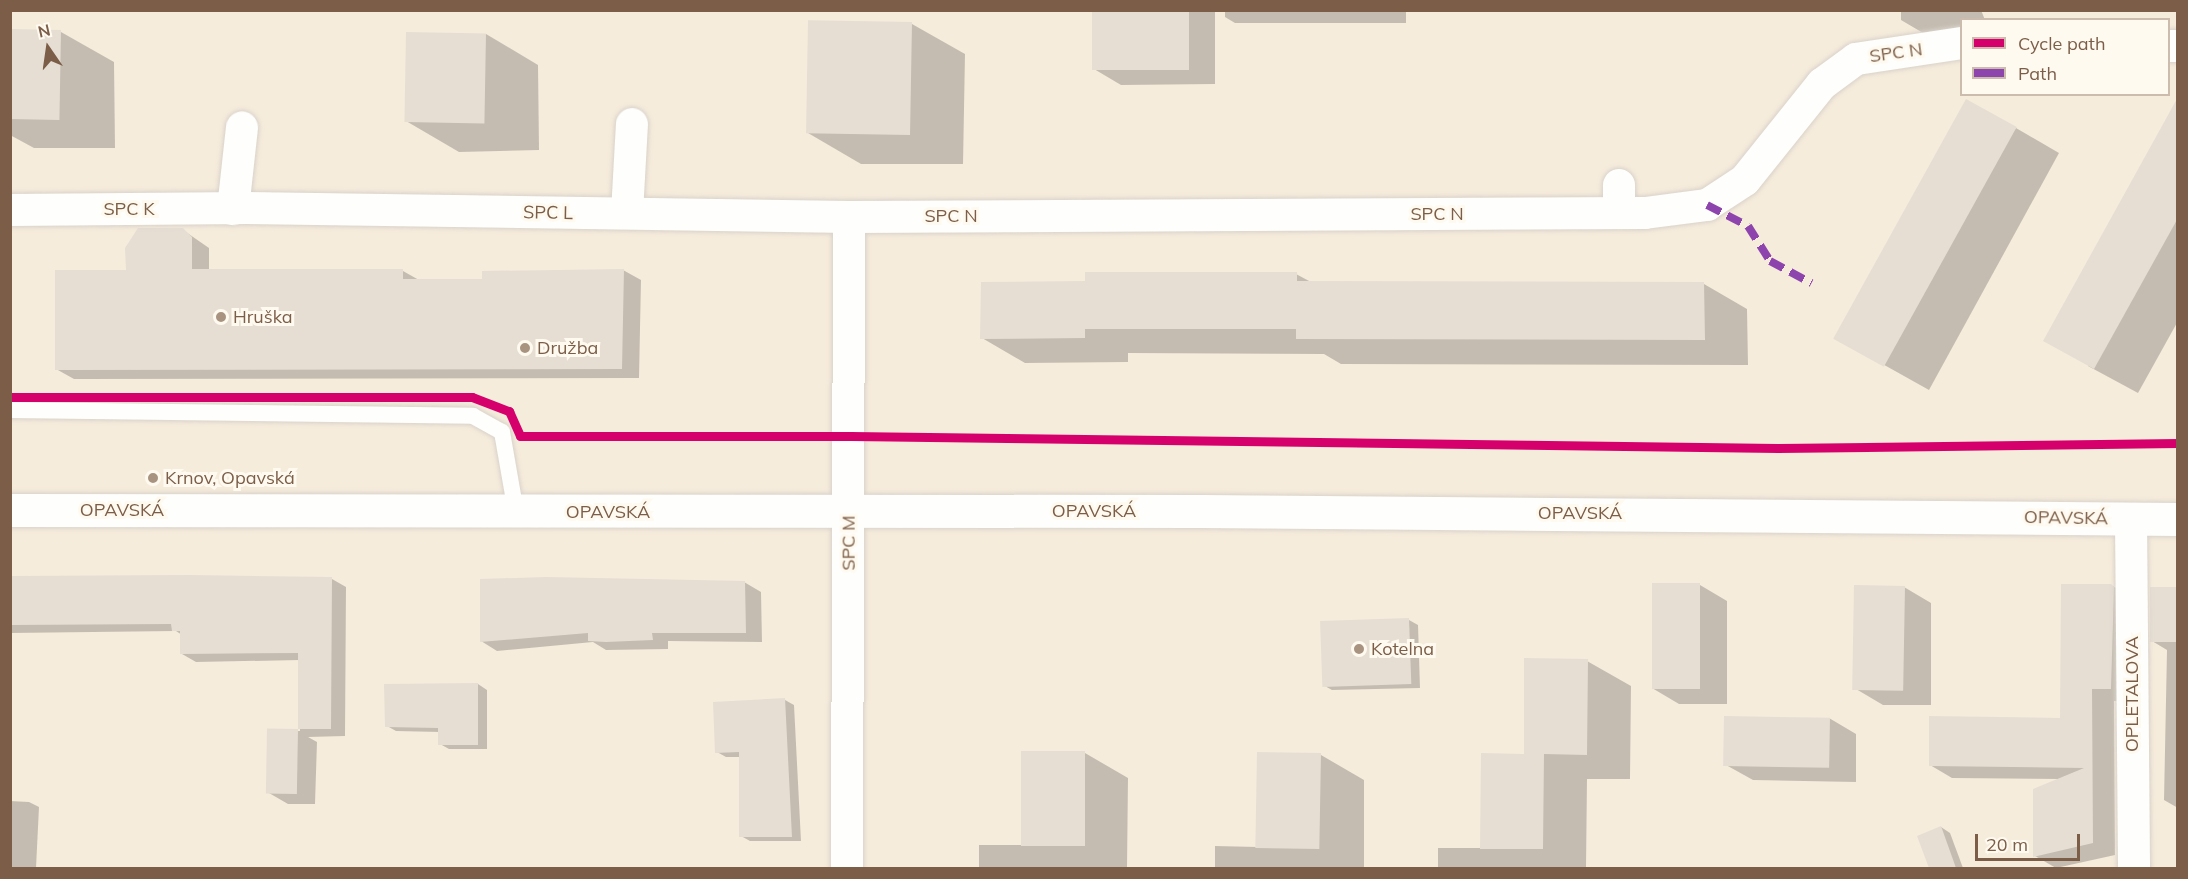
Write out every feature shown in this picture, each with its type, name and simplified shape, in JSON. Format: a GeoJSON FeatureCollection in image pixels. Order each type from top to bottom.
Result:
{"type":"FeatureCollection","features":[{"type":"Feature","properties":{"kind":"main road","name":"OPAVSKÁ"},"geometry":{"type":"LineString","coordinates":[[10,510],[1212,511],[2178,519]]}},
{"type":"Feature","properties":{"kind":"street","name":"SPC N"},"geometry":{"type":"LineString","coordinates":[[849,217],[1619,199],[1707,205],[1745,180],[1822,84],[1856,59],[1960,44]]}},
{"type":"Feature","properties":{"kind":"street"},"geometry":{"type":"LineString","coordinates":[[627,213],[632,124]]}},
{"type":"Feature","properties":{"kind":"street"},"geometry":{"type":"LineString","coordinates":[[240,208],[242,127]]}},
{"type":"Feature","properties":{"kind":"street","name":"SPC L"},"geometry":{"type":"LineString","coordinates":[[240,208],[849,217]]}},
{"type":"Feature","properties":{"kind":"street","name":"SPC K"},"geometry":{"type":"LineString","coordinates":[[10,210],[240,208]]}},
{"type":"Feature","properties":{"kind":"street","name":"SPC M"},"geometry":{"type":"LineString","coordinates":[[847,868],[849,217]]}},
{"type":"Feature","properties":{"kind":"street","name":"OPLETALOVA"},"geometry":{"type":"LineString","coordinates":[[2130,519],[2134,868]]}},
{"type":"Feature","properties":{"kind":"lane"},"geometry":{"type":"LineString","coordinates":[[10,410],[473,416],[502,432],[516,512]]}},
{"type":"Feature","properties":{"kind":"shaded area"},"geometry":{"type":"Polygon","coordinates":[[[11,11],[2177,11],[2177,868],[11,868],[11,11]]]}},
{"type":"Feature","properties":{"kind":"building"},"geometry":{"type":"Polygon","coordinates":[[[1092,10],[1189,10],[1189,70],[1092,70],[1092,10]]]}},
{"type":"Feature","properties":{"kind":"building"},"geometry":{"type":"Polygon","coordinates":[[[808,20],[912,22],[910,135],[806,133],[808,20]]]}},
{"type":"Feature","properties":{"kind":"building"},"geometry":{"type":"Polygon","coordinates":[[[10,29],[61,30],[59,120],[10,119],[10,29]]]}},
{"type":"Feature","properties":{"kind":"building"},"geometry":{"type":"Polygon","coordinates":[[[406,32],[486,33],[484,123],[404,122],[406,32]]]}},
{"type":"Feature","properties":{"kind":"building"},"geometry":{"type":"Polygon","coordinates":[[[2178,97],[2178,218],[2094,369],[2043,341],[2178,97]]]}},
{"type":"Feature","properties":{"kind":"building"},"geometry":{"type":"Polygon","coordinates":[[[1966,99],[2017,127],[1884,367],[1833,339],[1966,99]]]}},
{"type":"Feature","properties":{"kind":"building"},"geometry":{"type":"Polygon","coordinates":[[[138,228],[183,228],[192,237],[192,269],[403,269],[403,279],[482,279],[482,271],[624,269],[622,369],[55,370],[55,270],[126,270],[125,248],[138,228]]]}},
{"type":"Feature","properties":{"kind":"building"},"geometry":{"type":"Polygon","coordinates":[[[1085,272],[1297,272],[1297,281],[1704,282],[1705,340],[1296,339],[1296,329],[1085,329],[1085,338],[980,339],[981,282],[1085,281],[1085,272]]]}},
{"type":"Feature","properties":{"kind":"building"},"geometry":{"type":"Polygon","coordinates":[[[10,576],[332,577],[331,729],[298,729],[298,653],[180,654],[180,631],[172,631],[171,624],[10,625],[10,576]]]}},
{"type":"Feature","properties":{"kind":"building"},"geometry":{"type":"Polygon","coordinates":[[[546,577],[745,581],[746,633],[652,633],[653,640],[606,642],[588,641],[588,633],[480,642],[480,579],[546,577]]]}},
{"type":"Feature","properties":{"kind":"building"},"geometry":{"type":"Polygon","coordinates":[[[1652,583],[1700,583],[1700,689],[1652,689],[1652,583]]]}},
{"type":"Feature","properties":{"kind":"building"},"geometry":{"type":"Polygon","coordinates":[[[2061,584],[2111,584],[2114,587],[2111,689],[2092,689],[2093,843],[2033,857],[2033,789],[2084,768],[1929,766],[1929,716],[2060,718],[2061,584]]]}},
{"type":"Feature","properties":{"kind":"building"},"geometry":{"type":"Polygon","coordinates":[[[1854,585],[1905,586],[1903,691],[1852,690],[1854,585]]]}},
{"type":"Feature","properties":{"kind":"building"},"geometry":{"type":"Polygon","coordinates":[[[2150,587],[2178,587],[2178,642],[2150,642],[2150,587]]]}},
{"type":"Feature","properties":{"kind":"building"},"geometry":{"type":"Polygon","coordinates":[[[1409,618],[1411,684],[1322,687],[1320,621],[1409,618]]]}},
{"type":"Feature","properties":{"kind":"building"},"geometry":{"type":"Polygon","coordinates":[[[1524,658],[1588,659],[1587,755],[1544,754],[1543,849],[1480,849],[1481,753],[1524,754],[1524,658]]]}},
{"type":"Feature","properties":{"kind":"building"},"geometry":{"type":"Polygon","coordinates":[[[478,683],[478,745],[438,745],[438,728],[385,727],[384,684],[478,683]]]}},
{"type":"Feature","properties":{"kind":"building"},"geometry":{"type":"Polygon","coordinates":[[[785,698],[792,837],[739,837],[739,752],[715,753],[713,702],[785,698]]]}},
{"type":"Feature","properties":{"kind":"building"},"geometry":{"type":"Polygon","coordinates":[[[1724,716],[1830,718],[1829,768],[1723,766],[1724,716]]]}},
{"type":"Feature","properties":{"kind":"building"},"geometry":{"type":"Polygon","coordinates":[[[267,728],[298,729],[297,794],[266,793],[267,728]]]}},
{"type":"Feature","properties":{"kind":"building"},"geometry":{"type":"Polygon","coordinates":[[[1021,751],[1085,751],[1085,846],[1021,846],[1021,751]]]}},
{"type":"Feature","properties":{"kind":"building"},"geometry":{"type":"Polygon","coordinates":[[[1257,752],[1321,753],[1319,849],[1255,848],[1257,752]]]}},
{"type":"Feature","properties":{"kind":"building"},"geometry":{"type":"Polygon","coordinates":[[[1941,826],[1956,868],[1929,868],[1917,836],[1941,826]]]}},
{"type":"Feature","properties":{"kind":"marked path"},"geometry":{"type":"LineString","coordinates":[[1707,205],[1748,226],[1770,261],[1811,283]]}},
{"type":"Feature","properties":{"kind":"cycle path"},"geometry":{"type":"LineString","coordinates":[[10,397],[472,397],[509,411],[520,436],[851,436],[1778,448],[2178,443]]}},
{"type":"Feature","properties":{"kind":"place","name":"Hruška"},"geometry":{"type":"Point","coordinates":[221,317]}},
{"type":"Feature","properties":{"kind":"place","name":"Družba"},"geometry":{"type":"Point","coordinates":[525,348]}},
{"type":"Feature","properties":{"kind":"place","name":"Krnov, Opavská"},"geometry":{"type":"Point","coordinates":[153,478]}},
{"type":"Feature","properties":{"kind":"place","name":"Kotelna"},"geometry":{"type":"Point","coordinates":[1359,649]}}]}
